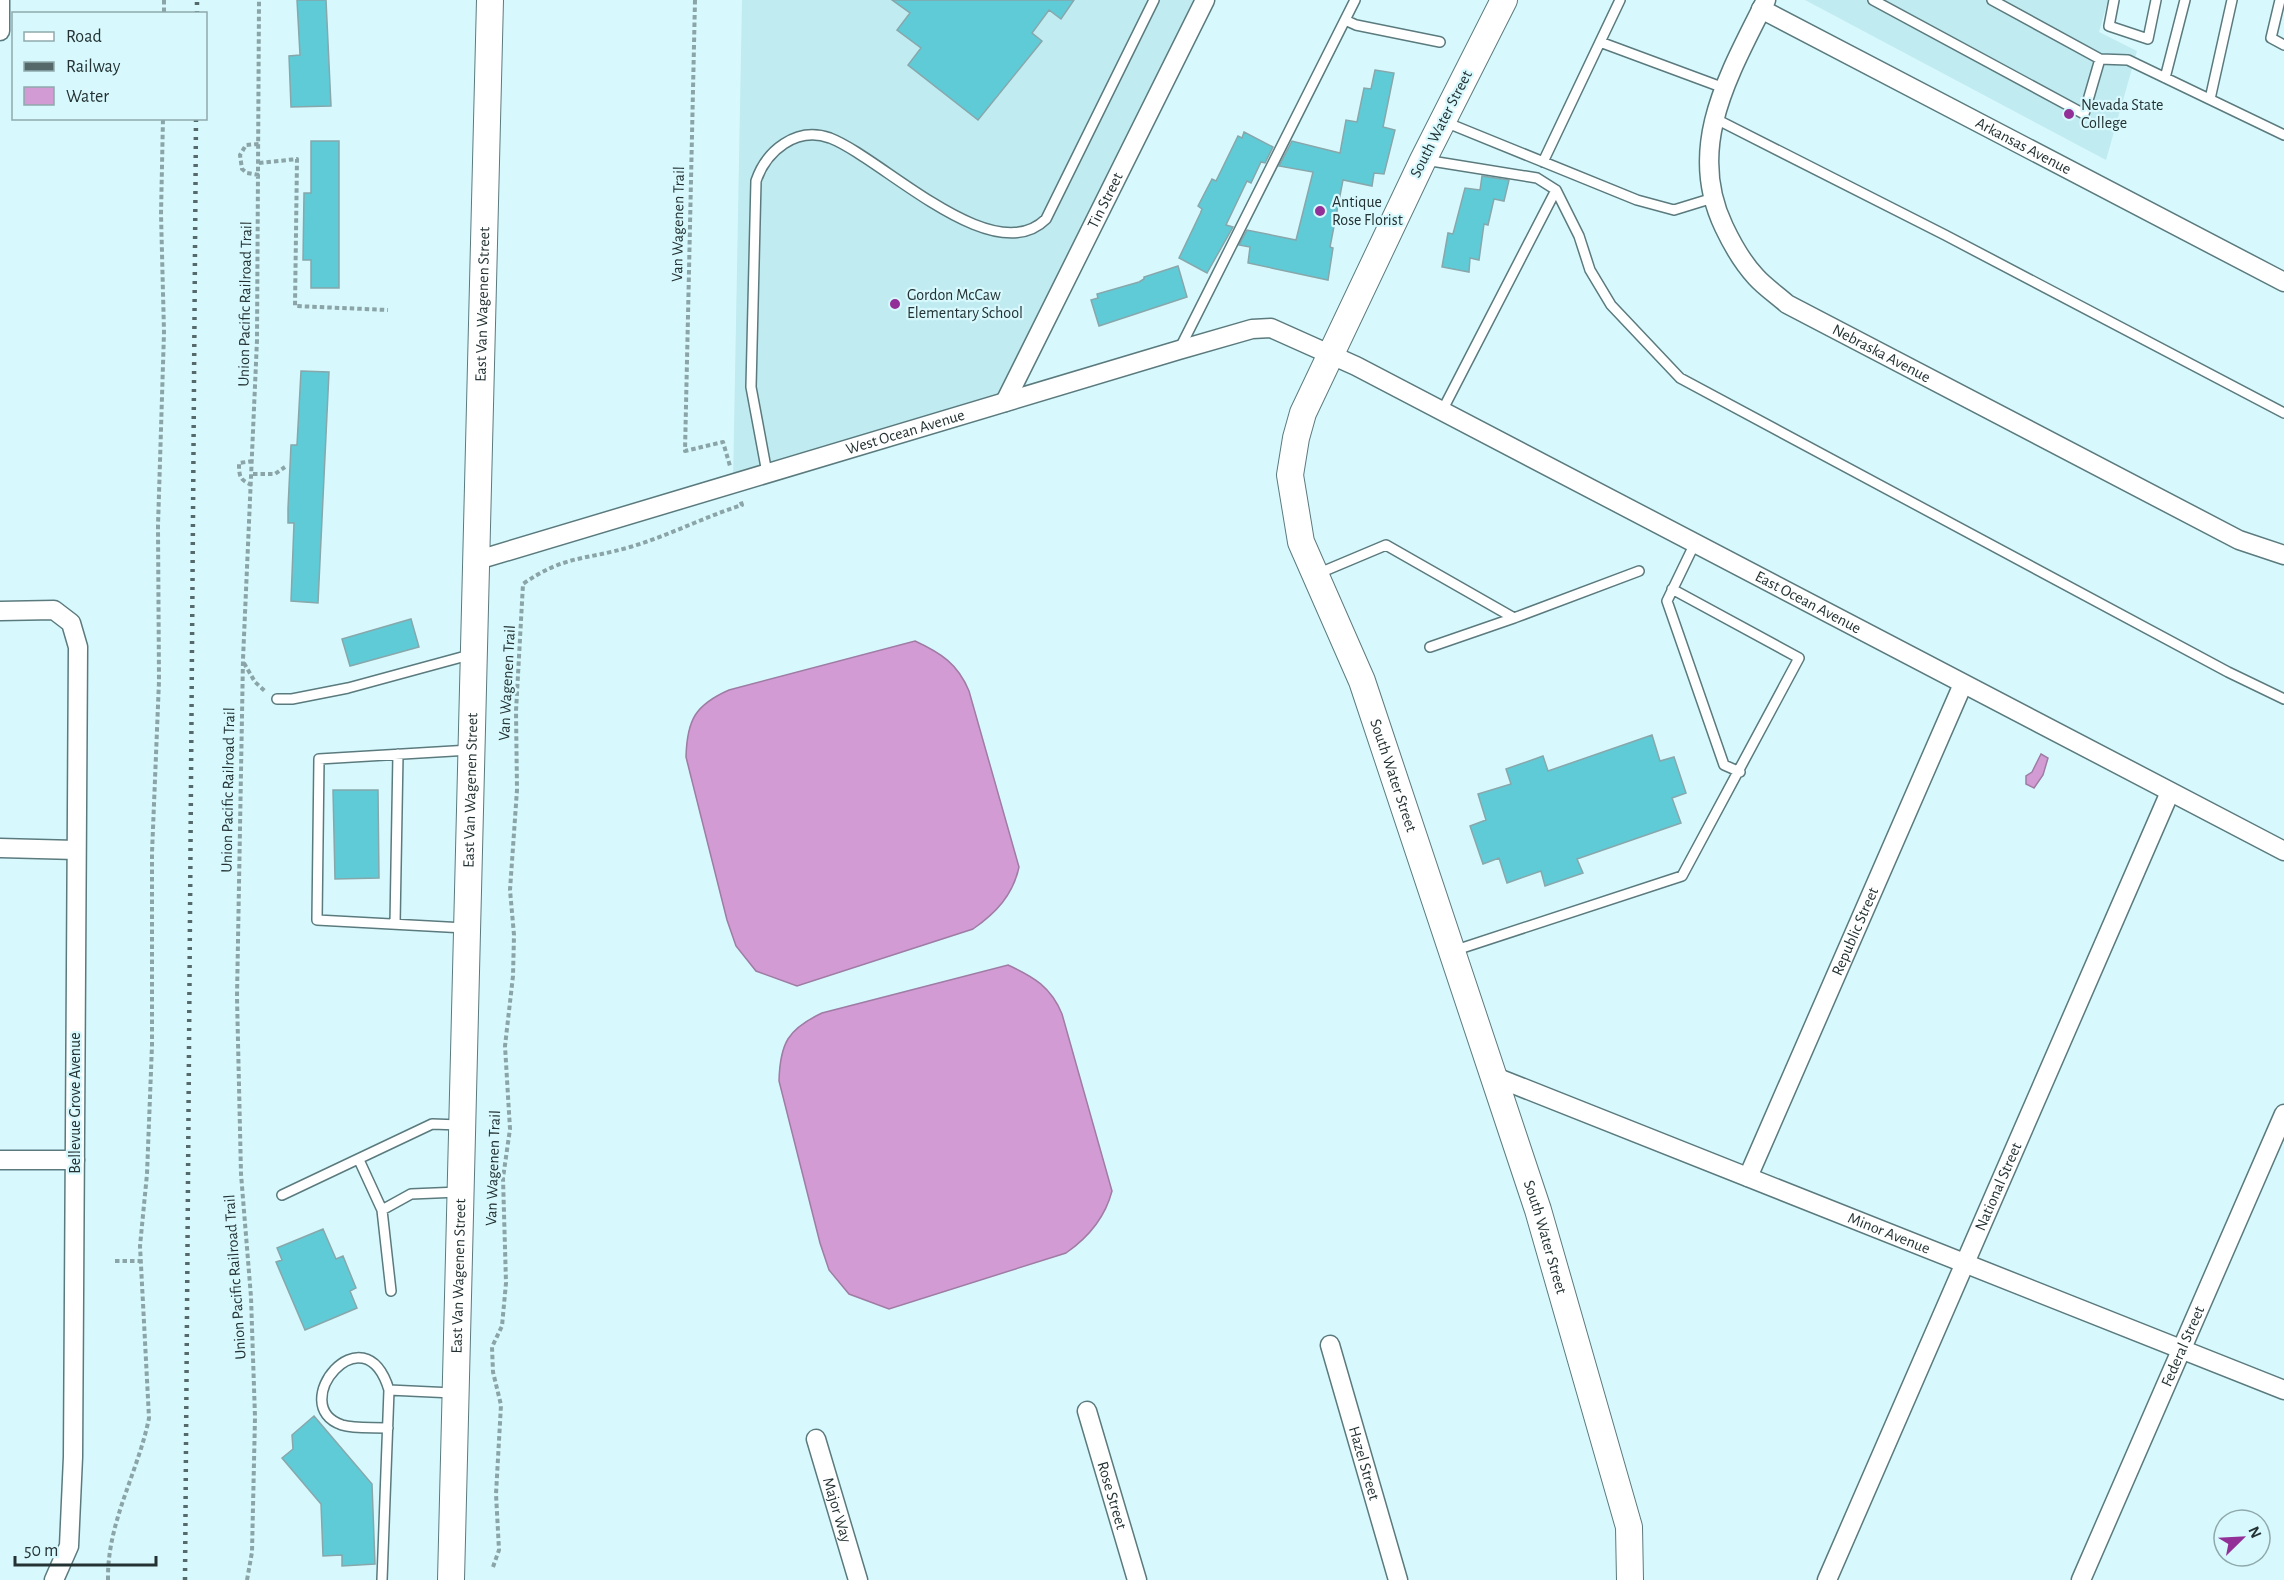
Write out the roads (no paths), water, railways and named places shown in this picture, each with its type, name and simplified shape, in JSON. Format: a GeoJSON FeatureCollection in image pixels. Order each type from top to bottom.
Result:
{"type":"FeatureCollection","features":[{"type":"Feature","properties":{"kind":"main road","name":"East Van Wagenen Street"},"geometry":{"type":"LineString","coordinates":[[451,1580],[478,560],[490,0]]}},
{"type":"Feature","properties":{"kind":"main road","name":"South Water Street"},"geometry":{"type":"LineString","coordinates":[[1504,0],[1423,160],[1303,413],[1290,475],[1301,542],[1362,681],[1538,1210],[1629,1527],[1630,1580]]}},
{"type":"Feature","properties":{"kind":"street"},"geometry":{"type":"LineString","coordinates":[[0,0],[0,31]]}},
{"type":"Feature","properties":{"kind":"street","name":"Tin Street"},"geometry":{"type":"LineString","coordinates":[[1005,402],[1205,0]]}},
{"type":"Feature","properties":{"kind":"street","name":"Nebraska Avenue"},"geometry":{"type":"LineString","coordinates":[[1763,5],[1724,88],[1714,118],[1708,171],[1714,207],[1736,252],[1756,277],[1787,304],[2239,540],[2284,555]]}},
{"type":"Feature","properties":{"kind":"street","name":"Arkansas Avenue"},"geometry":{"type":"LineString","coordinates":[[1763,5],[2284,282]]}},
{"type":"Feature","properties":{"kind":"street","name":"West Ocean Avenue"},"geometry":{"type":"LineString","coordinates":[[478,560],[1252,329],[1271,328],[1331,355]]}},
{"type":"Feature","properties":{"kind":"street","name":"East Ocean Avenue"},"geometry":{"type":"LineString","coordinates":[[1331,355],[2284,851]]}},
{"type":"Feature","properties":{"kind":"street","name":"Bellevue Grove Avenue"},"geometry":{"type":"LineString","coordinates":[[0,611],[54,610],[71,623],[78,647],[73,1456],[69,1546],[54,1580]]}},
{"type":"Feature","properties":{"kind":"street","name":"Republic Street"},"geometry":{"type":"LineString","coordinates":[[1748,1178],[1963,684]]}},
{"type":"Feature","properties":{"kind":"street","name":"National Street"},"geometry":{"type":"LineString","coordinates":[[1827,1580],[2170,792]]}},
{"type":"Feature","properties":{"kind":"street"},"geometry":{"type":"LineString","coordinates":[[0,848],[76,850]]}},
{"type":"Feature","properties":{"kind":"street","name":"Minor Avenue"},"geometry":{"type":"LineString","coordinates":[[1493,1076],[2284,1390]]}},
{"type":"Feature","properties":{"kind":"street","name":"Federal Street"},"geometry":{"type":"LineString","coordinates":[[2081,1580],[2284,1113]]}},
{"type":"Feature","properties":{"kind":"street"},"geometry":{"type":"LineString","coordinates":[[0,1160],[75,1160]]}},
{"type":"Feature","properties":{"kind":"street","name":"Hazel Street"},"geometry":{"type":"LineString","coordinates":[[1330,1345],[1398,1580]]}},
{"type":"Feature","properties":{"kind":"street","name":"Rose Street"},"geometry":{"type":"LineString","coordinates":[[1087,1411],[1137,1580]]}},
{"type":"Feature","properties":{"kind":"street","name":"Major Way"},"geometry":{"type":"LineString","coordinates":[[816,1438],[858,1580]]}},
{"type":"Feature","properties":{"kind":"lane"},"geometry":{"type":"LineString","coordinates":[[767,473],[751,387],[756,181],[761,165],[781,145],[803,136],[828,138],[855,152],[926,200],[1003,234],[1029,232],[1046,219],[1154,0]]}},
{"type":"Feature","properties":{"kind":"lane"},"geometry":{"type":"LineString","coordinates":[[1179,350],[1355,0]]}},
{"type":"Feature","properties":{"kind":"lane"},"geometry":{"type":"LineString","coordinates":[[1542,162],[1620,0]]}},
{"type":"Feature","properties":{"kind":"lane"},"geometry":{"type":"LineString","coordinates":[[1873,0],[2084,114],[2100,59]]}},
{"type":"Feature","properties":{"kind":"lane"},"geometry":{"type":"LineString","coordinates":[[1992,0],[2100,59],[2128,60],[2284,135]]}},
{"type":"Feature","properties":{"kind":"lane"},"geometry":{"type":"LineString","coordinates":[[2114,0],[2109,26],[2148,39],[2156,0]]}},
{"type":"Feature","properties":{"kind":"lane"},"geometry":{"type":"LineString","coordinates":[[2165,78],[2185,0]]}},
{"type":"Feature","properties":{"kind":"lane"},"geometry":{"type":"LineString","coordinates":[[2211,99],[2232,0]]}},
{"type":"Feature","properties":{"kind":"lane"},"geometry":{"type":"LineString","coordinates":[[2280,0],[2271,38],[2284,45]]}},
{"type":"Feature","properties":{"kind":"lane"},"geometry":{"type":"LineString","coordinates":[[1346,20],[1356,26],[1440,42]]}},
{"type":"Feature","properties":{"kind":"lane"},"geometry":{"type":"LineString","coordinates":[[1600,42],[1724,88]]}},
{"type":"Feature","properties":{"kind":"lane"},"geometry":{"type":"LineString","coordinates":[[1714,118],[1946,235],[2284,413]]}},
{"type":"Feature","properties":{"kind":"lane"},"geometry":{"type":"LineString","coordinates":[[1442,121],[1636,201],[1674,210],[1713,198]]}},
{"type":"Feature","properties":{"kind":"lane"},"geometry":{"type":"LineString","coordinates":[[1423,160],[1537,178],[1556,190],[1579,236],[1590,270],[1611,305],[1680,378],[2228,672],[2284,699]]}},
{"type":"Feature","properties":{"kind":"lane"},"geometry":{"type":"LineString","coordinates":[[1442,411],[1556,190]]}},
{"type":"Feature","properties":{"kind":"lane"},"geometry":{"type":"LineString","coordinates":[[1695,543],[1667,602],[1724,765],[1740,772]]}},
{"type":"Feature","properties":{"kind":"lane"},"geometry":{"type":"LineString","coordinates":[[1315,575],[1386,545],[1514,618]]}},
{"type":"Feature","properties":{"kind":"lane"},"geometry":{"type":"LineString","coordinates":[[1430,647],[1640,571]]}},
{"type":"Feature","properties":{"kind":"lane"},"geometry":{"type":"LineString","coordinates":[[1452,952],[1682,876],[1740,772],[1799,658],[1672,589]]}},
{"type":"Feature","properties":{"kind":"lane"},"geometry":{"type":"LineString","coordinates":[[277,699],[292,699],[348,688],[475,653]]}},
{"type":"Feature","properties":{"kind":"lane"},"geometry":{"type":"LineString","coordinates":[[467,928],[317,920],[319,759],[472,750]]}},
{"type":"Feature","properties":{"kind":"lane"},"geometry":{"type":"LineString","coordinates":[[395,924],[398,754]]}},
{"type":"Feature","properties":{"kind":"lane"},"geometry":{"type":"LineString","coordinates":[[282,1195],[432,1124],[462,1125]]}},
{"type":"Feature","properties":{"kind":"lane"},"geometry":{"type":"LineString","coordinates":[[359,1160],[382,1210],[391,1291]]}},
{"type":"Feature","properties":{"kind":"lane"},"geometry":{"type":"LineString","coordinates":[[382,1210],[411,1194],[461,1192]]}},
{"type":"Feature","properties":{"kind":"lane"},"geometry":{"type":"LineString","coordinates":[[382,1580],[388,1428],[389,1390],[379,1367],[357,1358],[336,1365],[324,1382],[322,1393],[323,1403],[333,1420],[342,1425],[388,1428]]}},
{"type":"Feature","properties":{"kind":"lane"},"geometry":{"type":"LineString","coordinates":[[389,1390],[455,1393]]}},
{"type":"Feature","properties":{"kind":"water"},"geometry":{"type":"Polygon","coordinates":[[[915,641],[948,660],[960,673],[969,691],[1019,867],[1013,886],[996,910],[973,929],[797,986],[756,971],[736,946],[727,920],[686,757],[691,723],[701,708],[729,690],[915,641]]]}},
{"type":"Feature","properties":{"kind":"water"},"geometry":{"type":"Polygon","coordinates":[[[2041,754],[2048,758],[2043,775],[2034,788],[2026,784],[2026,776],[2032,772],[2041,754]]]}},
{"type":"Feature","properties":{"kind":"water"},"geometry":{"type":"Polygon","coordinates":[[[1008,965],[1041,984],[1053,997],[1062,1014],[1112,1191],[1105,1210],[1089,1233],[1066,1253],[889,1309],[849,1294],[829,1270],[820,1243],[779,1081],[784,1047],[801,1025],[822,1013],[1008,965]]]}},
{"type":"Feature","properties":{"kind":"railway"},"geometry":{"type":"LineString","coordinates":[[197,0],[197,12]]}},
{"type":"Feature","properties":{"kind":"railway"},"geometry":{"type":"LineString","coordinates":[[185,1580],[196,120]]}},
{"type":"Feature","properties":{"kind":"place","name":"Nevada State College"},"geometry":{"type":"Point","coordinates":[2069,114]}},
{"type":"Feature","properties":{"kind":"place","name":"Antique Rose Florist"},"geometry":{"type":"Point","coordinates":[1320,211]}},
{"type":"Feature","properties":{"kind":"place","name":"Gordon McCaw Elementary School"},"geometry":{"type":"Point","coordinates":[895,304]}}]}
